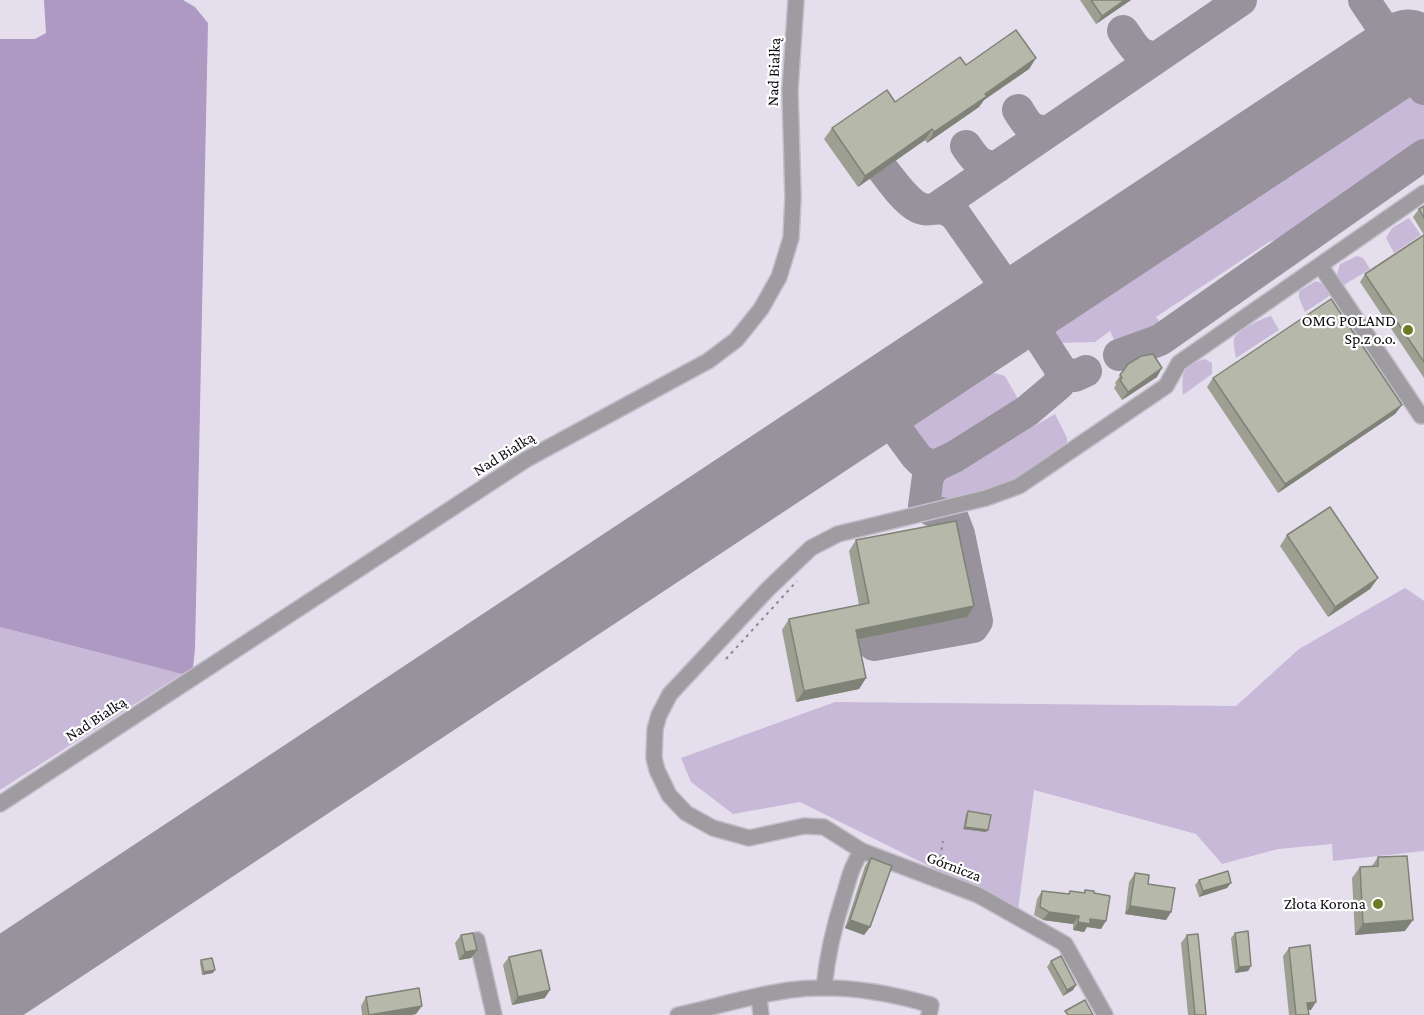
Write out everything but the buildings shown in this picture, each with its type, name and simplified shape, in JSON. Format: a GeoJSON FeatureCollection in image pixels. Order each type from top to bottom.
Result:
{"type":"FeatureCollection","features":[{"type":"Feature","properties":{"kind":"street","name":"Nad Białką"},"geometry":{"type":"LineString","coordinates":[[0,804],[526,459],[708,361],[736,340],[761,309],[779,277],[791,238],[793,198],[790,90],[796,0]]}},
{"type":"Feature","properties":{"kind":"street"},"geometry":{"type":"LineString","coordinates":[[1421,416],[1320,265],[1424,193]]}},
{"type":"Feature","properties":{"kind":"street","name":"Górnicza"},"geometry":{"type":"LineString","coordinates":[[1105,1015],[1065,944],[978,895],[862,851],[830,829],[804,826],[749,838],[713,828],[686,813],[669,795],[654,758],[659,715],[670,694],[768,589],[811,548],[838,534],[986,498],[1019,486],[1166,386],[1179,363],[1320,265]]}},
{"type":"Feature","properties":{"kind":"street"},"geometry":{"type":"LineString","coordinates":[[824,988],[829,949],[838,914],[854,861],[862,851]]}},
{"type":"Feature","properties":{"kind":"street"},"geometry":{"type":"LineString","coordinates":[[477,940],[494,1015]]}},
{"type":"Feature","properties":{"kind":"street"},"geometry":{"type":"LineString","coordinates":[[678,1015],[789,990],[824,988],[872,993],[919,1002],[930,1005],[929,1015]]}},
{"type":"Feature","properties":{"kind":"street"},"geometry":{"type":"LineString","coordinates":[[759,997],[761,1015]]}},
{"type":"Feature","properties":{"kind":"path"},"geometry":{"type":"LineString","coordinates":[[726,659],[803,576]]}},
{"type":"Feature","properties":{"kind":"path"},"geometry":{"type":"LineString","coordinates":[[935,879],[943,841]]}},
{"type":"Feature","properties":{"kind":"shaded area"},"geometry":{"type":"Polygon","coordinates":[[[44,0],[183,0],[195,7],[208,23],[195,649],[193,668],[182,674],[0,627],[0,39],[35,39],[46,33],[44,0]]]}},
{"type":"Feature","properties":{"kind":"shaded area"},"geometry":{"type":"Polygon","coordinates":[[[1413,96],[1424,102],[1424,145],[1309,223],[1284,243],[1275,240],[1269,242],[1156,317],[1161,324],[1143,335],[1114,340],[1110,331],[1095,342],[1056,343],[1050,338],[1050,332],[1054,327],[1395,97],[1413,96]]]}},
{"type":"Feature","properties":{"kind":"shaded area"},"geometry":{"type":"Polygon","coordinates":[[[1409,218],[1421,235],[1394,253],[1386,238],[1392,228],[1409,218]]]}},
{"type":"Feature","properties":{"kind":"shaded area"},"geometry":{"type":"Polygon","coordinates":[[[1357,256],[1363,258],[1370,269],[1344,285],[1336,277],[1340,264],[1357,256]]]}},
{"type":"Feature","properties":{"kind":"shaded area"},"geometry":{"type":"Polygon","coordinates":[[[1316,281],[1321,283],[1331,295],[1305,312],[1299,298],[1299,291],[1316,281]]]}},
{"type":"Feature","properties":{"kind":"shaded area"},"geometry":{"type":"Polygon","coordinates":[[[1271,316],[1279,330],[1236,358],[1234,339],[1236,336],[1251,325],[1271,316]]]}},
{"type":"Feature","properties":{"kind":"shaded area"},"geometry":{"type":"Polygon","coordinates":[[[1205,359],[1212,363],[1212,374],[1183,395],[1182,381],[1185,371],[1192,364],[1205,359]]]}},
{"type":"Feature","properties":{"kind":"shaded area"},"geometry":{"type":"Polygon","coordinates":[[[988,371],[1005,376],[1022,406],[950,453],[940,458],[932,458],[907,426],[988,371]]]}},
{"type":"Feature","properties":{"kind":"shaded area"},"geometry":{"type":"Polygon","coordinates":[[[1055,414],[1067,438],[1064,448],[1017,480],[995,489],[935,506],[931,490],[936,478],[954,464],[1030,415],[1034,426],[1055,414]]]}},
{"type":"Feature","properties":{"kind":"shaded area"},"geometry":{"type":"Polygon","coordinates":[[[1405,588],[1424,601],[1424,851],[1333,861],[1332,844],[1278,849],[1222,864],[1196,834],[1034,790],[1018,910],[982,889],[943,873],[800,802],[733,814],[691,782],[681,758],[835,702],[1236,706],[1299,649],[1405,588]]]}},
{"type":"Feature","properties":{"kind":"shaded area"},"geometry":{"type":"Polygon","coordinates":[[[0,627],[182,674],[0,790],[0,627]]]}},
{"type":"Feature","properties":{"kind":"taxiway"},"geometry":{"type":"LineString","coordinates":[[938,207],[1241,0]]}},
{"type":"Feature","properties":{"kind":"taxiway"},"geometry":{"type":"LineString","coordinates":[[1364,0],[1424,89]]}},
{"type":"Feature","properties":{"kind":"taxiway"},"geometry":{"type":"LineString","coordinates":[[1123,31],[1140,53],[1157,57]]}},
{"type":"Feature","properties":{"kind":"taxiway"},"geometry":{"type":"LineString","coordinates":[[1018,110],[1033,128],[1048,131]]}},
{"type":"Feature","properties":{"kind":"taxiway"},"geometry":{"type":"LineString","coordinates":[[966,146],[978,161],[997,167]]}},
{"type":"Feature","properties":{"kind":"taxiway"},"geometry":{"type":"LineString","coordinates":[[1119,355],[1160,340],[1424,155]]}},
{"type":"Feature","properties":{"kind":"taxiway"},"geometry":{"type":"LineString","coordinates":[[883,170],[911,203],[926,210],[944,209],[956,216],[1063,372],[1075,376],[1086,371]]}},
{"type":"Feature","properties":{"kind":"taxiway"},"geometry":{"type":"LineString","coordinates":[[877,403],[916,456],[922,462],[935,466],[954,457],[1027,411],[1059,384],[1061,375],[1059,367]]}},
{"type":"Feature","properties":{"kind":"taxiway"},"geometry":{"type":"LineString","coordinates":[[874,645],[973,627],[977,621],[959,534],[952,516],[924,506],[928,476],[935,466]]}},
{"type":"Feature","properties":{"kind":"runway"},"geometry":{"type":"LineString","coordinates":[[0,982],[1408,50]]}},
{"type":"Feature","properties":{"kind":"place","name":"OMG POLAND Sp.z o.o."},"geometry":{"type":"Point","coordinates":[1408,330]}},
{"type":"Feature","properties":{"kind":"place","name":"Złota Korona"},"geometry":{"type":"Point","coordinates":[1378,904]}}]}
